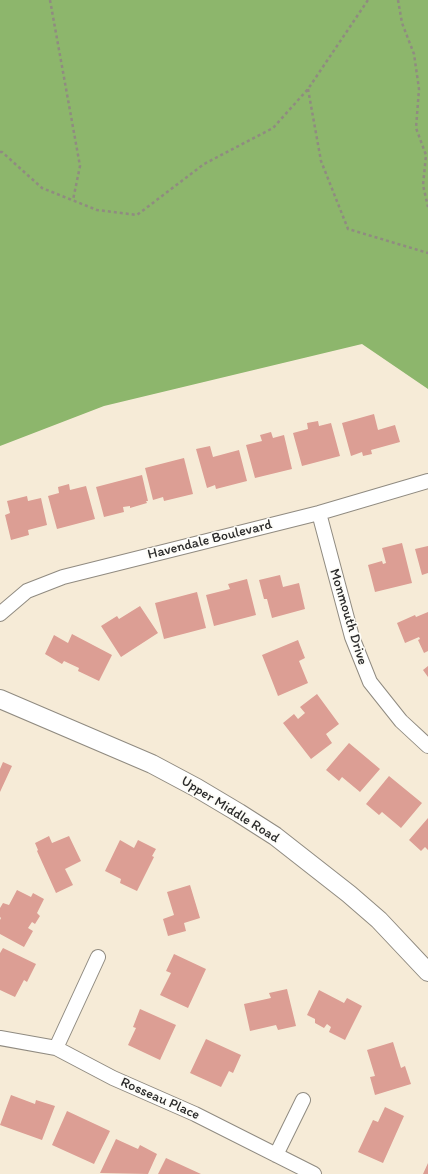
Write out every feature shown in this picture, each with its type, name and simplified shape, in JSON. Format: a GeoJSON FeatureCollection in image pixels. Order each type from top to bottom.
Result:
{"type":"FeatureCollection","features":[{"type":"Feature","properties":{"kind":"street","name":"Havendale Boulevard"},"geometry":{"type":"LineString","coordinates":[[0,614],[27,591],[63,577],[319,513],[428,482]]}},
{"type":"Feature","properties":{"kind":"street","name":"Monmouth Drive"},"geometry":{"type":"LineString","coordinates":[[319,513],[352,637],[370,682],[401,721],[428,746]]}},
{"type":"Feature","properties":{"kind":"street","name":"Upper Middle Road"},"geometry":{"type":"LineString","coordinates":[[0,699],[152,764],[239,813],[275,836],[380,920],[428,972]]}},
{"type":"Feature","properties":{"kind":"street"},"geometry":{"type":"LineString","coordinates":[[56,1048],[98,957]]}},
{"type":"Feature","properties":{"kind":"street","name":"Rosseau Place"},"geometry":{"type":"LineString","coordinates":[[0,1038],[56,1048],[114,1078],[195,1114],[314,1174]]}},
{"type":"Feature","properties":{"kind":"street"},"geometry":{"type":"LineString","coordinates":[[276,1155],[302,1100]]}},
{"type":"Feature","properties":{"kind":"path"},"geometry":{"type":"LineString","coordinates":[[50,0],[80,166],[73,200]]}},
{"type":"Feature","properties":{"kind":"path"},"geometry":{"type":"LineString","coordinates":[[0,152],[2,152],[42,188],[97,210],[137,215],[204,164],[273,128],[308,89],[368,0]]}},
{"type":"Feature","properties":{"kind":"path"},"geometry":{"type":"LineString","coordinates":[[398,0],[402,23],[414,54],[419,89],[416,128],[426,155],[423,185],[428,207]]}},
{"type":"Feature","properties":{"kind":"path"},"geometry":{"type":"LineString","coordinates":[[308,89],[321,161],[348,229],[428,253]]}},
{"type":"Feature","properties":{"kind":"green space"},"geometry":{"type":"Polygon","coordinates":[[[0,0],[428,0],[428,389],[362,344],[104,406],[0,446],[0,0]]]}},
{"type":"Feature","properties":{"kind":"building"},"geometry":{"type":"Polygon","coordinates":[[[374,414],[378,430],[395,425],[400,442],[371,450],[372,454],[363,456],[362,452],[351,456],[342,423],[374,414]]]}},
{"type":"Feature","properties":{"kind":"building"},"geometry":{"type":"Polygon","coordinates":[[[318,421],[319,426],[331,423],[340,456],[302,466],[293,433],[308,429],[307,423],[318,421]]]}},
{"type":"Feature","properties":{"kind":"building"},"geometry":{"type":"Polygon","coordinates":[[[271,432],[273,438],[284,435],[292,469],[255,478],[246,445],[262,441],[260,435],[271,432]]]}},
{"type":"Feature","properties":{"kind":"building"},"geometry":{"type":"Polygon","coordinates":[[[210,446],[213,457],[239,450],[247,481],[216,489],[215,485],[207,488],[196,449],[210,446]]]}},
{"type":"Feature","properties":{"kind":"building"},"geometry":{"type":"Polygon","coordinates":[[[184,458],[193,494],[164,501],[163,497],[153,500],[145,468],[184,458]]]}},
{"type":"Feature","properties":{"kind":"building"},"geometry":{"type":"Polygon","coordinates":[[[142,475],[148,501],[146,501],[147,503],[130,508],[130,506],[123,507],[124,512],[104,517],[96,487],[142,475]]]}},
{"type":"Feature","properties":{"kind":"building"},"geometry":{"type":"Polygon","coordinates":[[[69,484],[70,490],[86,486],[95,519],[57,529],[48,496],[59,493],[58,487],[69,484]]]}},
{"type":"Feature","properties":{"kind":"building"},"geometry":{"type":"Polygon","coordinates":[[[27,496],[28,501],[41,498],[47,525],[28,530],[29,535],[11,540],[5,515],[10,513],[7,501],[27,496]]]}},
{"type":"Feature","properties":{"kind":"building"},"geometry":{"type":"Polygon","coordinates":[[[402,543],[412,583],[375,592],[368,565],[382,561],[383,564],[386,563],[382,548],[402,543]]]}},
{"type":"Feature","properties":{"kind":"building"},"geometry":{"type":"Polygon","coordinates":[[[428,546],[428,573],[422,575],[415,549],[428,546]]]}},
{"type":"Feature","properties":{"kind":"building"},"geometry":{"type":"Polygon","coordinates":[[[280,575],[283,587],[299,583],[305,609],[272,618],[267,599],[264,599],[259,580],[280,575]]]}},
{"type":"Feature","properties":{"kind":"building"},"geometry":{"type":"Polygon","coordinates":[[[247,579],[256,615],[214,626],[206,595],[230,589],[228,584],[247,579]]]}},
{"type":"Feature","properties":{"kind":"building"},"geometry":{"type":"Polygon","coordinates":[[[197,592],[206,628],[164,639],[155,603],[197,592]]]}},
{"type":"Feature","properties":{"kind":"building"},"geometry":{"type":"Polygon","coordinates":[[[140,606],[158,633],[121,657],[101,626],[117,616],[119,619],[140,606]]]}},
{"type":"Feature","properties":{"kind":"building"},"geometry":{"type":"Polygon","coordinates":[[[428,612],[428,651],[424,653],[418,640],[420,639],[419,637],[405,643],[397,623],[415,615],[416,617],[428,612]]]}},
{"type":"Feature","properties":{"kind":"building"},"geometry":{"type":"Polygon","coordinates":[[[72,634],[112,655],[99,681],[78,671],[79,668],[64,661],[62,664],[45,654],[54,635],[68,643],[72,634]]]}},
{"type":"Feature","properties":{"kind":"building"},"geometry":{"type":"Polygon","coordinates":[[[298,640],[305,658],[299,661],[308,683],[278,696],[262,655],[298,640]]]}},
{"type":"Feature","properties":{"kind":"building"},"geometry":{"type":"Polygon","coordinates":[[[428,666],[428,677],[423,670],[428,666]]]}},
{"type":"Feature","properties":{"kind":"building"},"geometry":{"type":"Polygon","coordinates":[[[317,694],[339,724],[326,734],[332,743],[311,759],[283,723],[294,714],[298,719],[305,713],[300,707],[317,694]]]}},
{"type":"Feature","properties":{"kind":"building"},"geometry":{"type":"Polygon","coordinates":[[[349,743],[380,769],[360,792],[342,777],[339,781],[326,770],[349,743]]]}},
{"type":"Feature","properties":{"kind":"building"},"geometry":{"type":"Polygon","coordinates":[[[3,762],[12,766],[0,792],[0,769],[3,762]]]}},
{"type":"Feature","properties":{"kind":"building"},"geometry":{"type":"Polygon","coordinates":[[[389,776],[422,803],[401,828],[382,812],[379,815],[366,804],[389,776]]]}},
{"type":"Feature","properties":{"kind":"building"},"geometry":{"type":"Polygon","coordinates":[[[428,818],[428,850],[425,847],[421,851],[409,840],[428,818]]]}},
{"type":"Feature","properties":{"kind":"building"},"geometry":{"type":"Polygon","coordinates":[[[49,836],[52,843],[69,836],[81,861],[65,869],[73,885],[56,893],[37,851],[38,850],[35,843],[49,836]]]}},
{"type":"Feature","properties":{"kind":"building"},"geometry":{"type":"Polygon","coordinates":[[[120,840],[134,848],[138,840],[156,849],[152,856],[154,857],[137,891],[120,883],[121,879],[105,871],[120,840]]]}},
{"type":"Feature","properties":{"kind":"building"},"geometry":{"type":"Polygon","coordinates":[[[190,885],[200,918],[184,923],[186,931],[168,936],[163,919],[174,915],[167,892],[190,885]]]}},
{"type":"Feature","properties":{"kind":"building"},"geometry":{"type":"Polygon","coordinates":[[[17,890],[31,897],[33,893],[44,899],[37,913],[40,916],[35,924],[32,922],[28,928],[33,931],[24,947],[0,934],[0,908],[3,903],[9,905],[17,890]]]}},
{"type":"Feature","properties":{"kind":"building"},"geometry":{"type":"Polygon","coordinates":[[[3,948],[36,964],[27,982],[24,980],[15,997],[0,990],[0,953],[3,948]]]}},
{"type":"Feature","properties":{"kind":"building"},"geometry":{"type":"Polygon","coordinates":[[[174,954],[206,969],[188,1008],[160,995],[171,973],[166,971],[174,954]]]}},
{"type":"Feature","properties":{"kind":"building"},"geometry":{"type":"Polygon","coordinates":[[[287,989],[296,1026],[278,1030],[276,1025],[250,1031],[244,1004],[271,998],[269,993],[287,989]]]}},
{"type":"Feature","properties":{"kind":"building"},"geometry":{"type":"Polygon","coordinates":[[[319,990],[344,1003],[347,998],[362,1006],[345,1040],[329,1032],[331,1027],[327,1024],[324,1028],[315,1023],[315,1019],[307,1015],[319,990]]]}},
{"type":"Feature","properties":{"kind":"building"},"geometry":{"type":"Polygon","coordinates":[[[140,1009],[176,1025],[160,1060],[128,1045],[136,1028],[133,1027],[140,1009]]]}},
{"type":"Feature","properties":{"kind":"building"},"geometry":{"type":"Polygon","coordinates":[[[206,1039],[241,1055],[233,1073],[229,1071],[221,1087],[190,1073],[206,1039]]]}},
{"type":"Feature","properties":{"kind":"building"},"geometry":{"type":"Polygon","coordinates":[[[393,1042],[401,1068],[405,1066],[411,1084],[375,1095],[370,1077],[375,1076],[367,1050],[393,1042]]]}},
{"type":"Feature","properties":{"kind":"building"},"geometry":{"type":"Polygon","coordinates":[[[11,1095],[35,1104],[36,1100],[55,1106],[42,1140],[0,1125],[11,1095]]]}},
{"type":"Feature","properties":{"kind":"building"},"geometry":{"type":"Polygon","coordinates":[[[385,1107],[404,1116],[383,1163],[358,1152],[373,1120],[378,1122],[385,1107]]]}},
{"type":"Feature","properties":{"kind":"building"},"geometry":{"type":"Polygon","coordinates":[[[67,1111],[110,1131],[94,1164],[52,1145],[67,1111]]]}},
{"type":"Feature","properties":{"kind":"building"},"geometry":{"type":"Polygon","coordinates":[[[116,1139],[138,1149],[140,1145],[157,1154],[148,1174],[100,1173],[116,1139]]]}},
{"type":"Feature","properties":{"kind":"building"},"geometry":{"type":"Polygon","coordinates":[[[166,1158],[201,1174],[158,1174],[166,1158]]]}},
{"type":"Feature","properties":{"kind":"building"},"geometry":{"type":"Polygon","coordinates":[[[428,1163],[428,1174],[423,1174],[428,1163]]]}}]}
